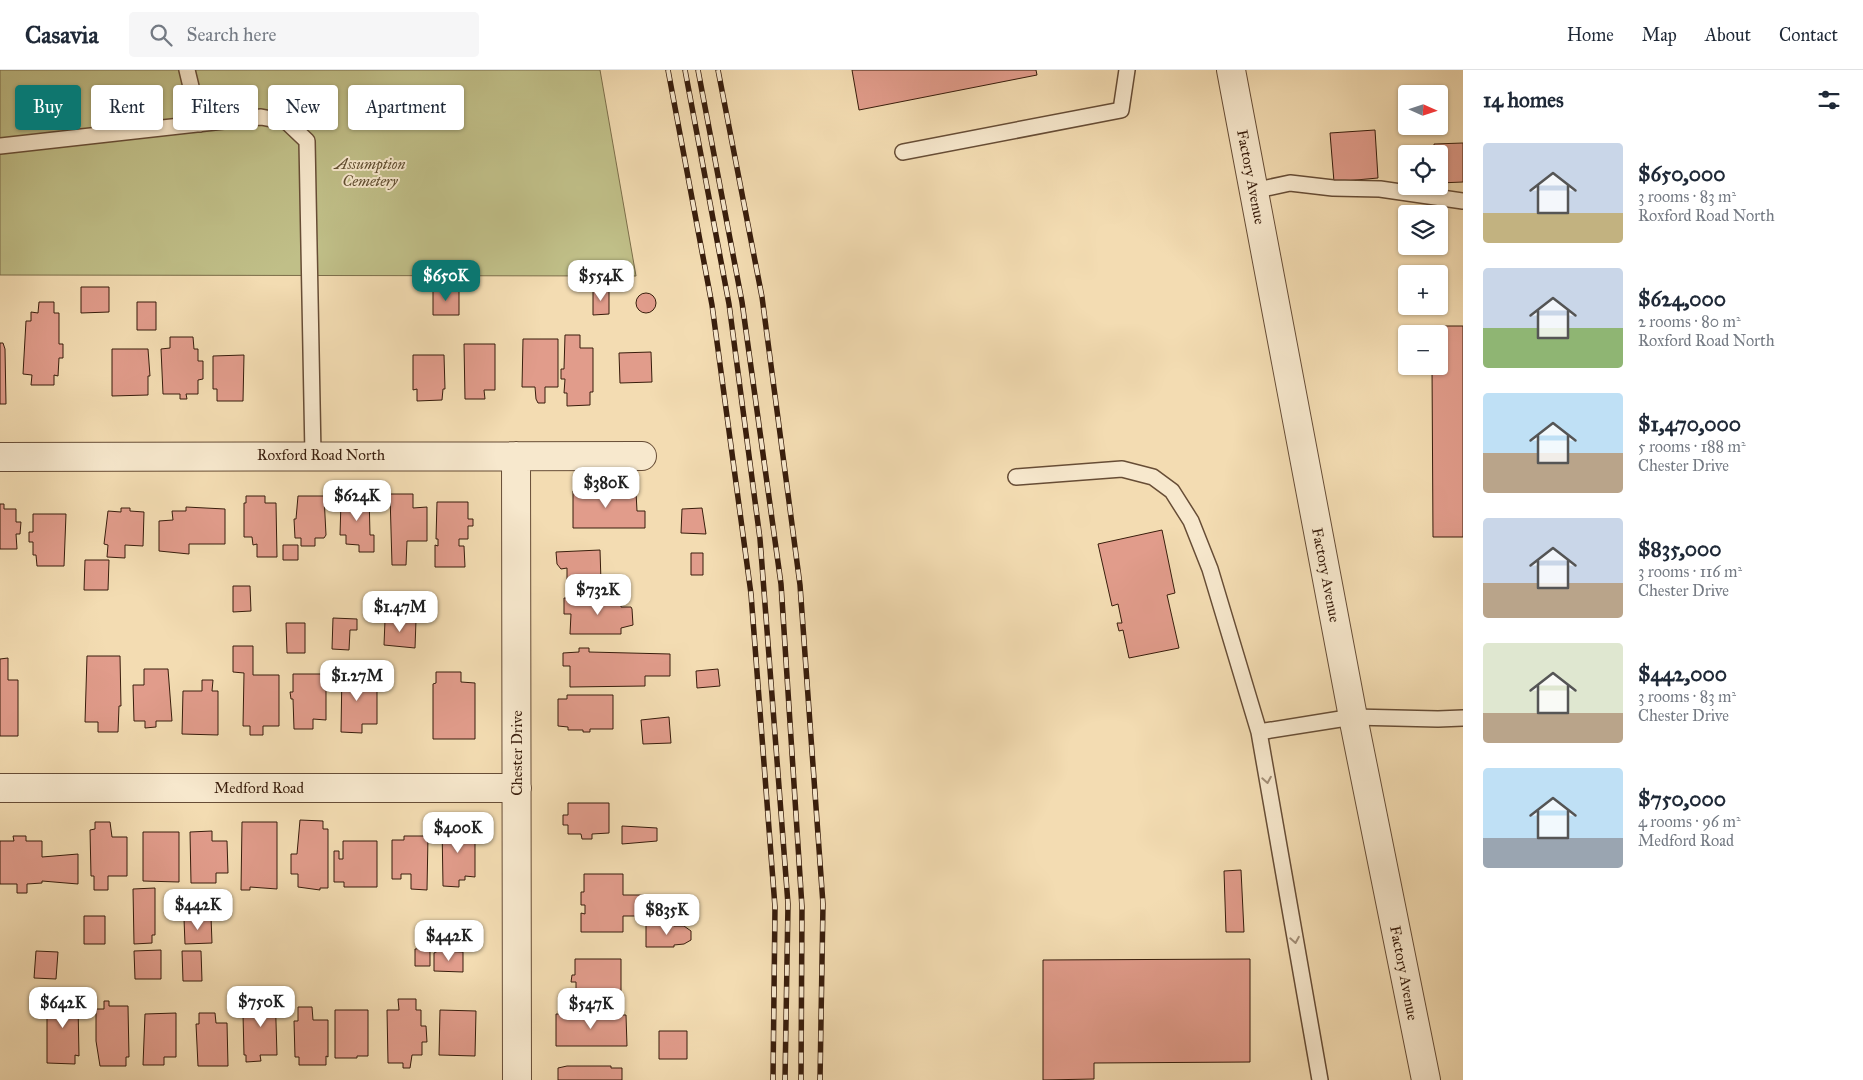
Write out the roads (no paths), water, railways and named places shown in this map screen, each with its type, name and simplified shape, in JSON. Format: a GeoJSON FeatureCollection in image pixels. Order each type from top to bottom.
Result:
{"type":"FeatureCollection","features":[{"type":"Feature","properties":{"kind":"street","name":"Factory Avenue"},"geometry":{"type":"LineString","coordinates":[[1231,70],[1353,717],[1426,1080]]}},
{"type":"Feature","properties":{"kind":"street","name":"Roxford Road North"},"geometry":{"type":"LineString","coordinates":[[0,457],[313,455],[642,456]]}},
{"type":"Feature","properties":{"kind":"street","name":"Chester Drive"},"geometry":{"type":"LineString","coordinates":[[516,456],[517,1080]]}},
{"type":"Feature","properties":{"kind":"street","name":"Medford Road"},"geometry":{"type":"LineString","coordinates":[[0,788],[517,788]]}},
{"type":"Feature","properties":{"kind":"lane"},"geometry":{"type":"LineString","coordinates":[[187,70],[191,85]]}},
{"type":"Feature","properties":{"kind":"lane"},"geometry":{"type":"LineString","coordinates":[[903,152],[1121,110],[1127,70]]}},
{"type":"Feature","properties":{"kind":"lane"},"geometry":{"type":"LineString","coordinates":[[258,117],[287,122],[307,141],[313,455]]}},
{"type":"Feature","properties":{"kind":"lane"},"geometry":{"type":"LineString","coordinates":[[0,146],[173,127]]}},
{"type":"Feature","properties":{"kind":"lane"},"geometry":{"type":"LineString","coordinates":[[1253,191],[1296,184],[1333,188],[1380,189],[1463,201]]}},
{"type":"Feature","properties":{"kind":"lane"},"geometry":{"type":"LineString","coordinates":[[1016,477],[1122,468],[1153,477],[1172,491],[1191,521],[1210,569],[1259,732],[1320,1080]]}},
{"type":"Feature","properties":{"kind":"lane"},"geometry":{"type":"LineString","coordinates":[[1259,732],[1353,717],[1463,718]]}},
{"type":"Feature","properties":{"kind":"railway"},"geometry":{"type":"LineString","coordinates":[[668,70],[712,305],[751,594],[775,907],[773,1080]]}},
{"type":"Feature","properties":{"kind":"railway"},"geometry":{"type":"LineString","coordinates":[[685,70],[729,304],[760,539],[788,904],[785,1080]]}},
{"type":"Feature","properties":{"kind":"railway"},"geometry":{"type":"LineString","coordinates":[[698,70],[742,302],[781,584],[802,907],[801,1080]]}},
{"type":"Feature","properties":{"kind":"railway"},"geometry":{"type":"LineString","coordinates":[[718,70],[762,297],[800,585],[823,904],[820,1080]]}},
{"type":"Feature","properties":{"kind":"park label","name":"Assumption Cemetery"},"geometry":{"type":"Point","coordinates":[370,172]}}]}
